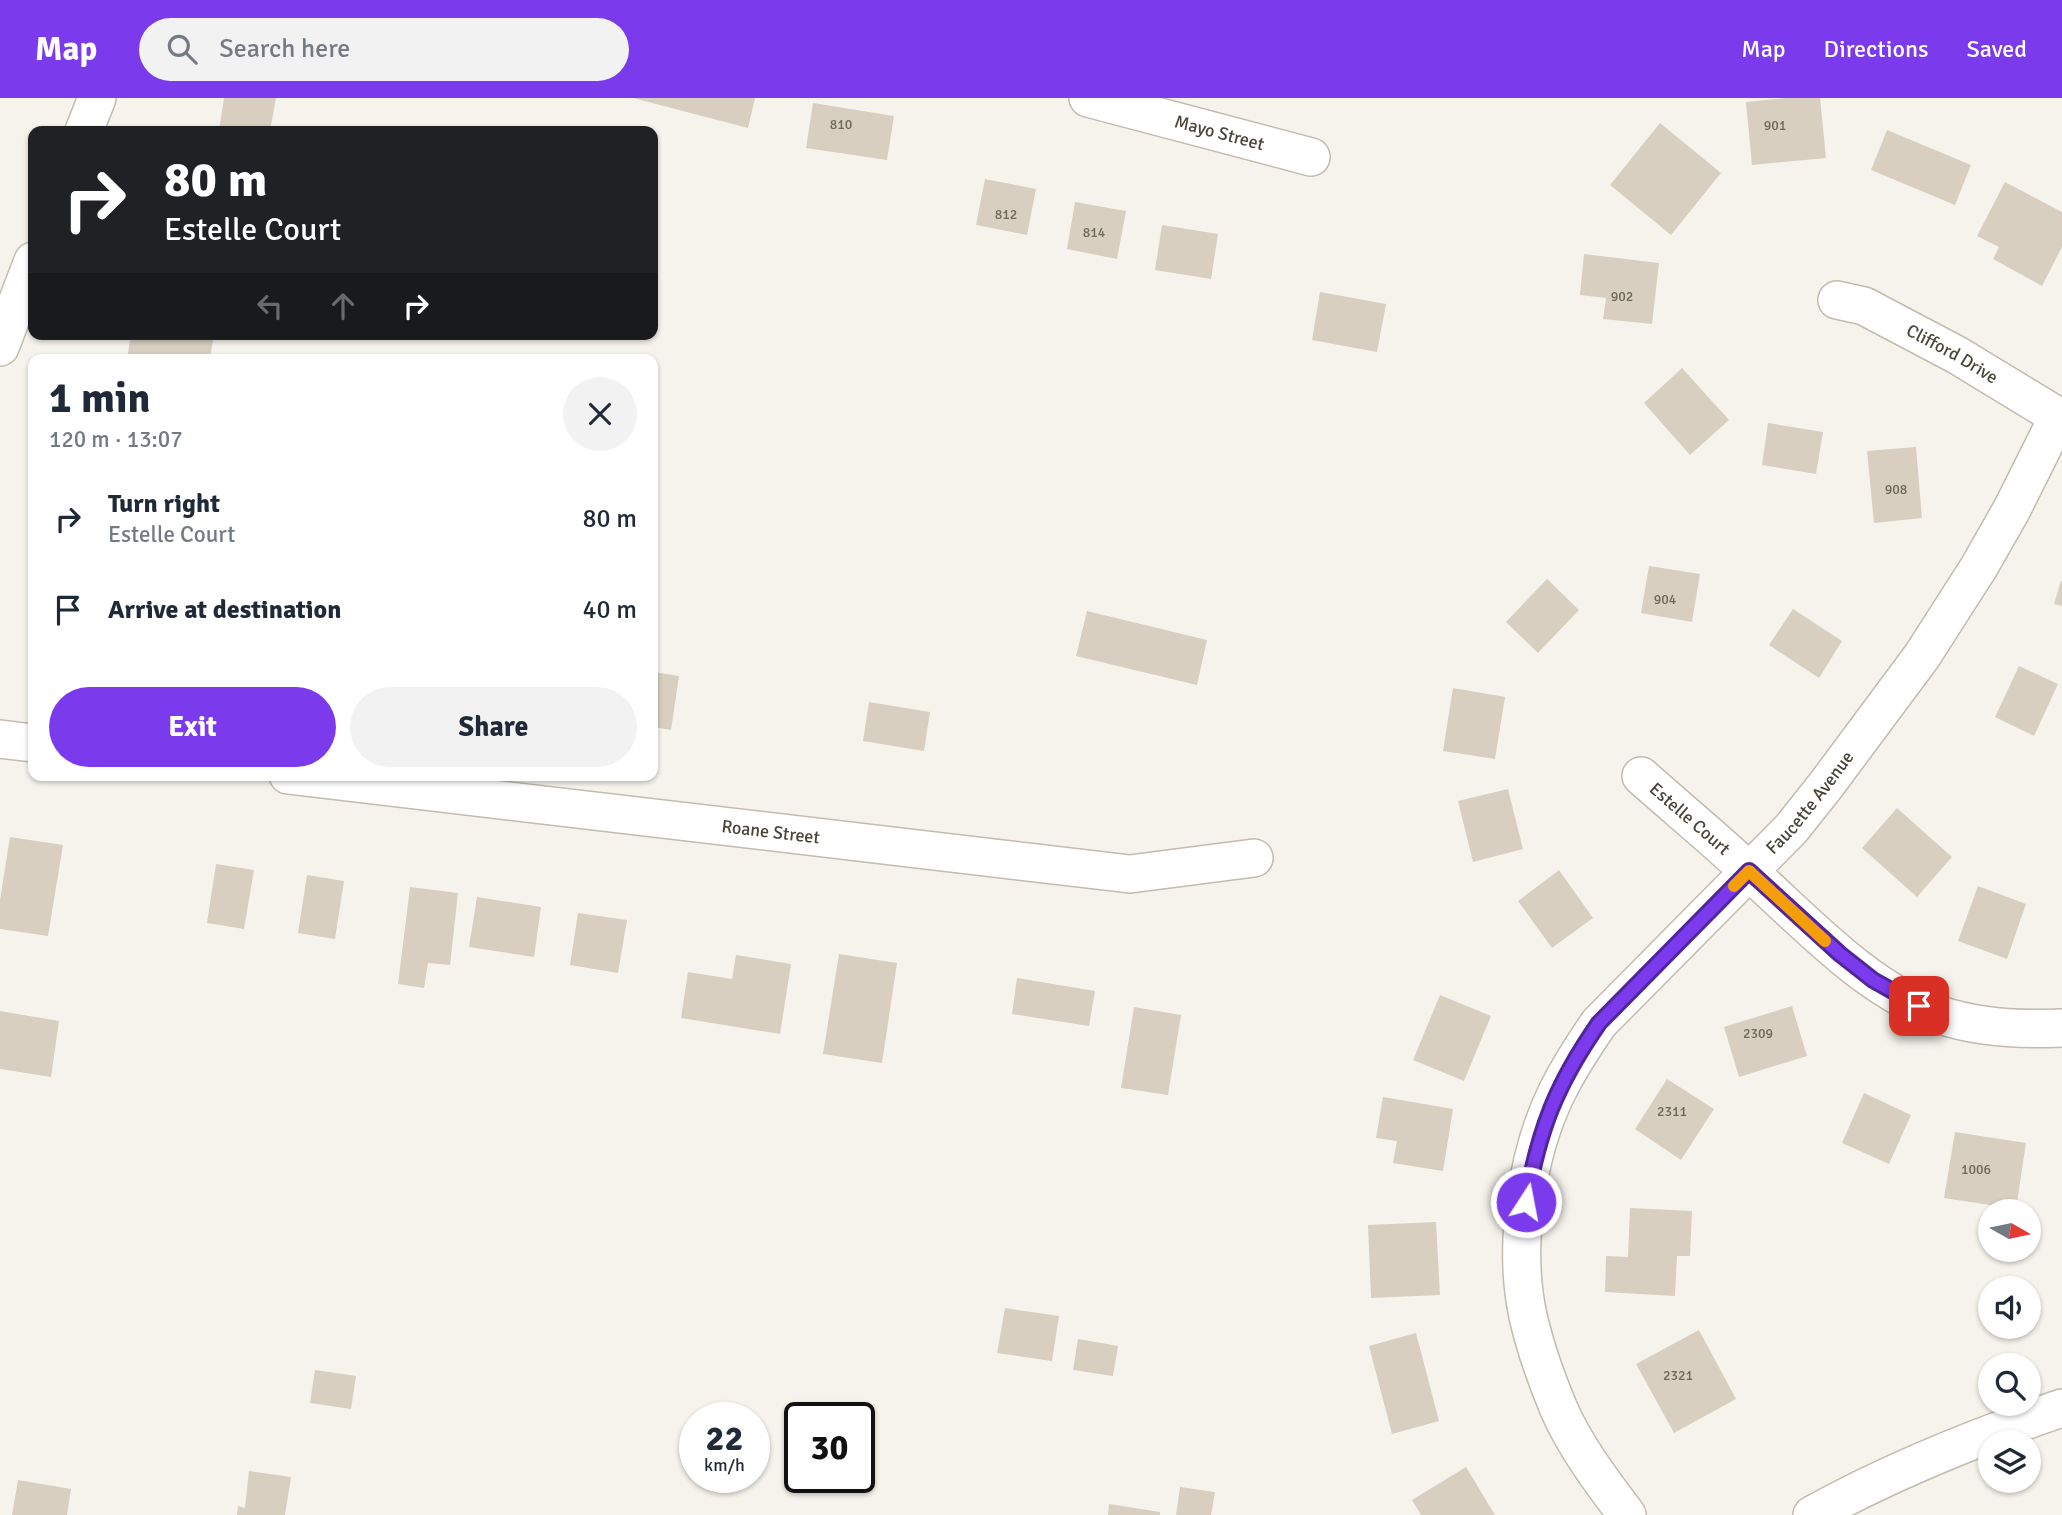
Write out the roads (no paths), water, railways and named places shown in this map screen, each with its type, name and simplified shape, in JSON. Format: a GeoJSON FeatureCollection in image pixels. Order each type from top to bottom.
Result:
{"type":"FeatureCollection","features":[{"type":"Feature","properties":{"kind":"street"},"geometry":{"type":"LineString","coordinates":[[86,126],[97,98]]}},
{"type":"Feature","properties":{"kind":"street","name":"Mayo Street"},"geometry":{"type":"LineString","coordinates":[[1088,98],[1311,157]]}},
{"type":"Feature","properties":{"kind":"street"},"geometry":{"type":"LineString","coordinates":[[0,346],[28,274]]}},
{"type":"Feature","properties":{"kind":"street","name":"Clifford Drive"},"geometry":{"type":"LineString","coordinates":[[1837,300],[1864,306],[1957,355],[2060,418]]}},
{"type":"Feature","properties":{"kind":"street","name":"Faucette Avenue"},"geometry":{"type":"LineString","coordinates":[[1627,1515],[1574,1438],[1558,1408],[1528,1315],[1522,1243],[1526,1202],[1533,1163],[1556,1094],[1575,1058],[1599,1023],[1798,820],[1922,656],[1979,567],[2060,418]]}},
{"type":"Feature","properties":{"kind":"street"},"geometry":{"type":"LineString","coordinates":[[0,739],[28,742]]}},
{"type":"Feature","properties":{"kind":"street","name":"Estelle Court"},"geometry":{"type":"LineString","coordinates":[[1641,776],[1840,954],[1873,980],[1941,1016],[1992,1027],[2031,1030],[2062,1028]]}},
{"type":"Feature","properties":{"kind":"street","name":"Roane Street"},"geometry":{"type":"LineString","coordinates":[[339,781],[1130,874],[1254,858]]}},
{"type":"Feature","properties":{"kind":"street"},"geometry":{"type":"LineString","coordinates":[[1812,1515],[1914,1464],[2062,1408]]}}]}
